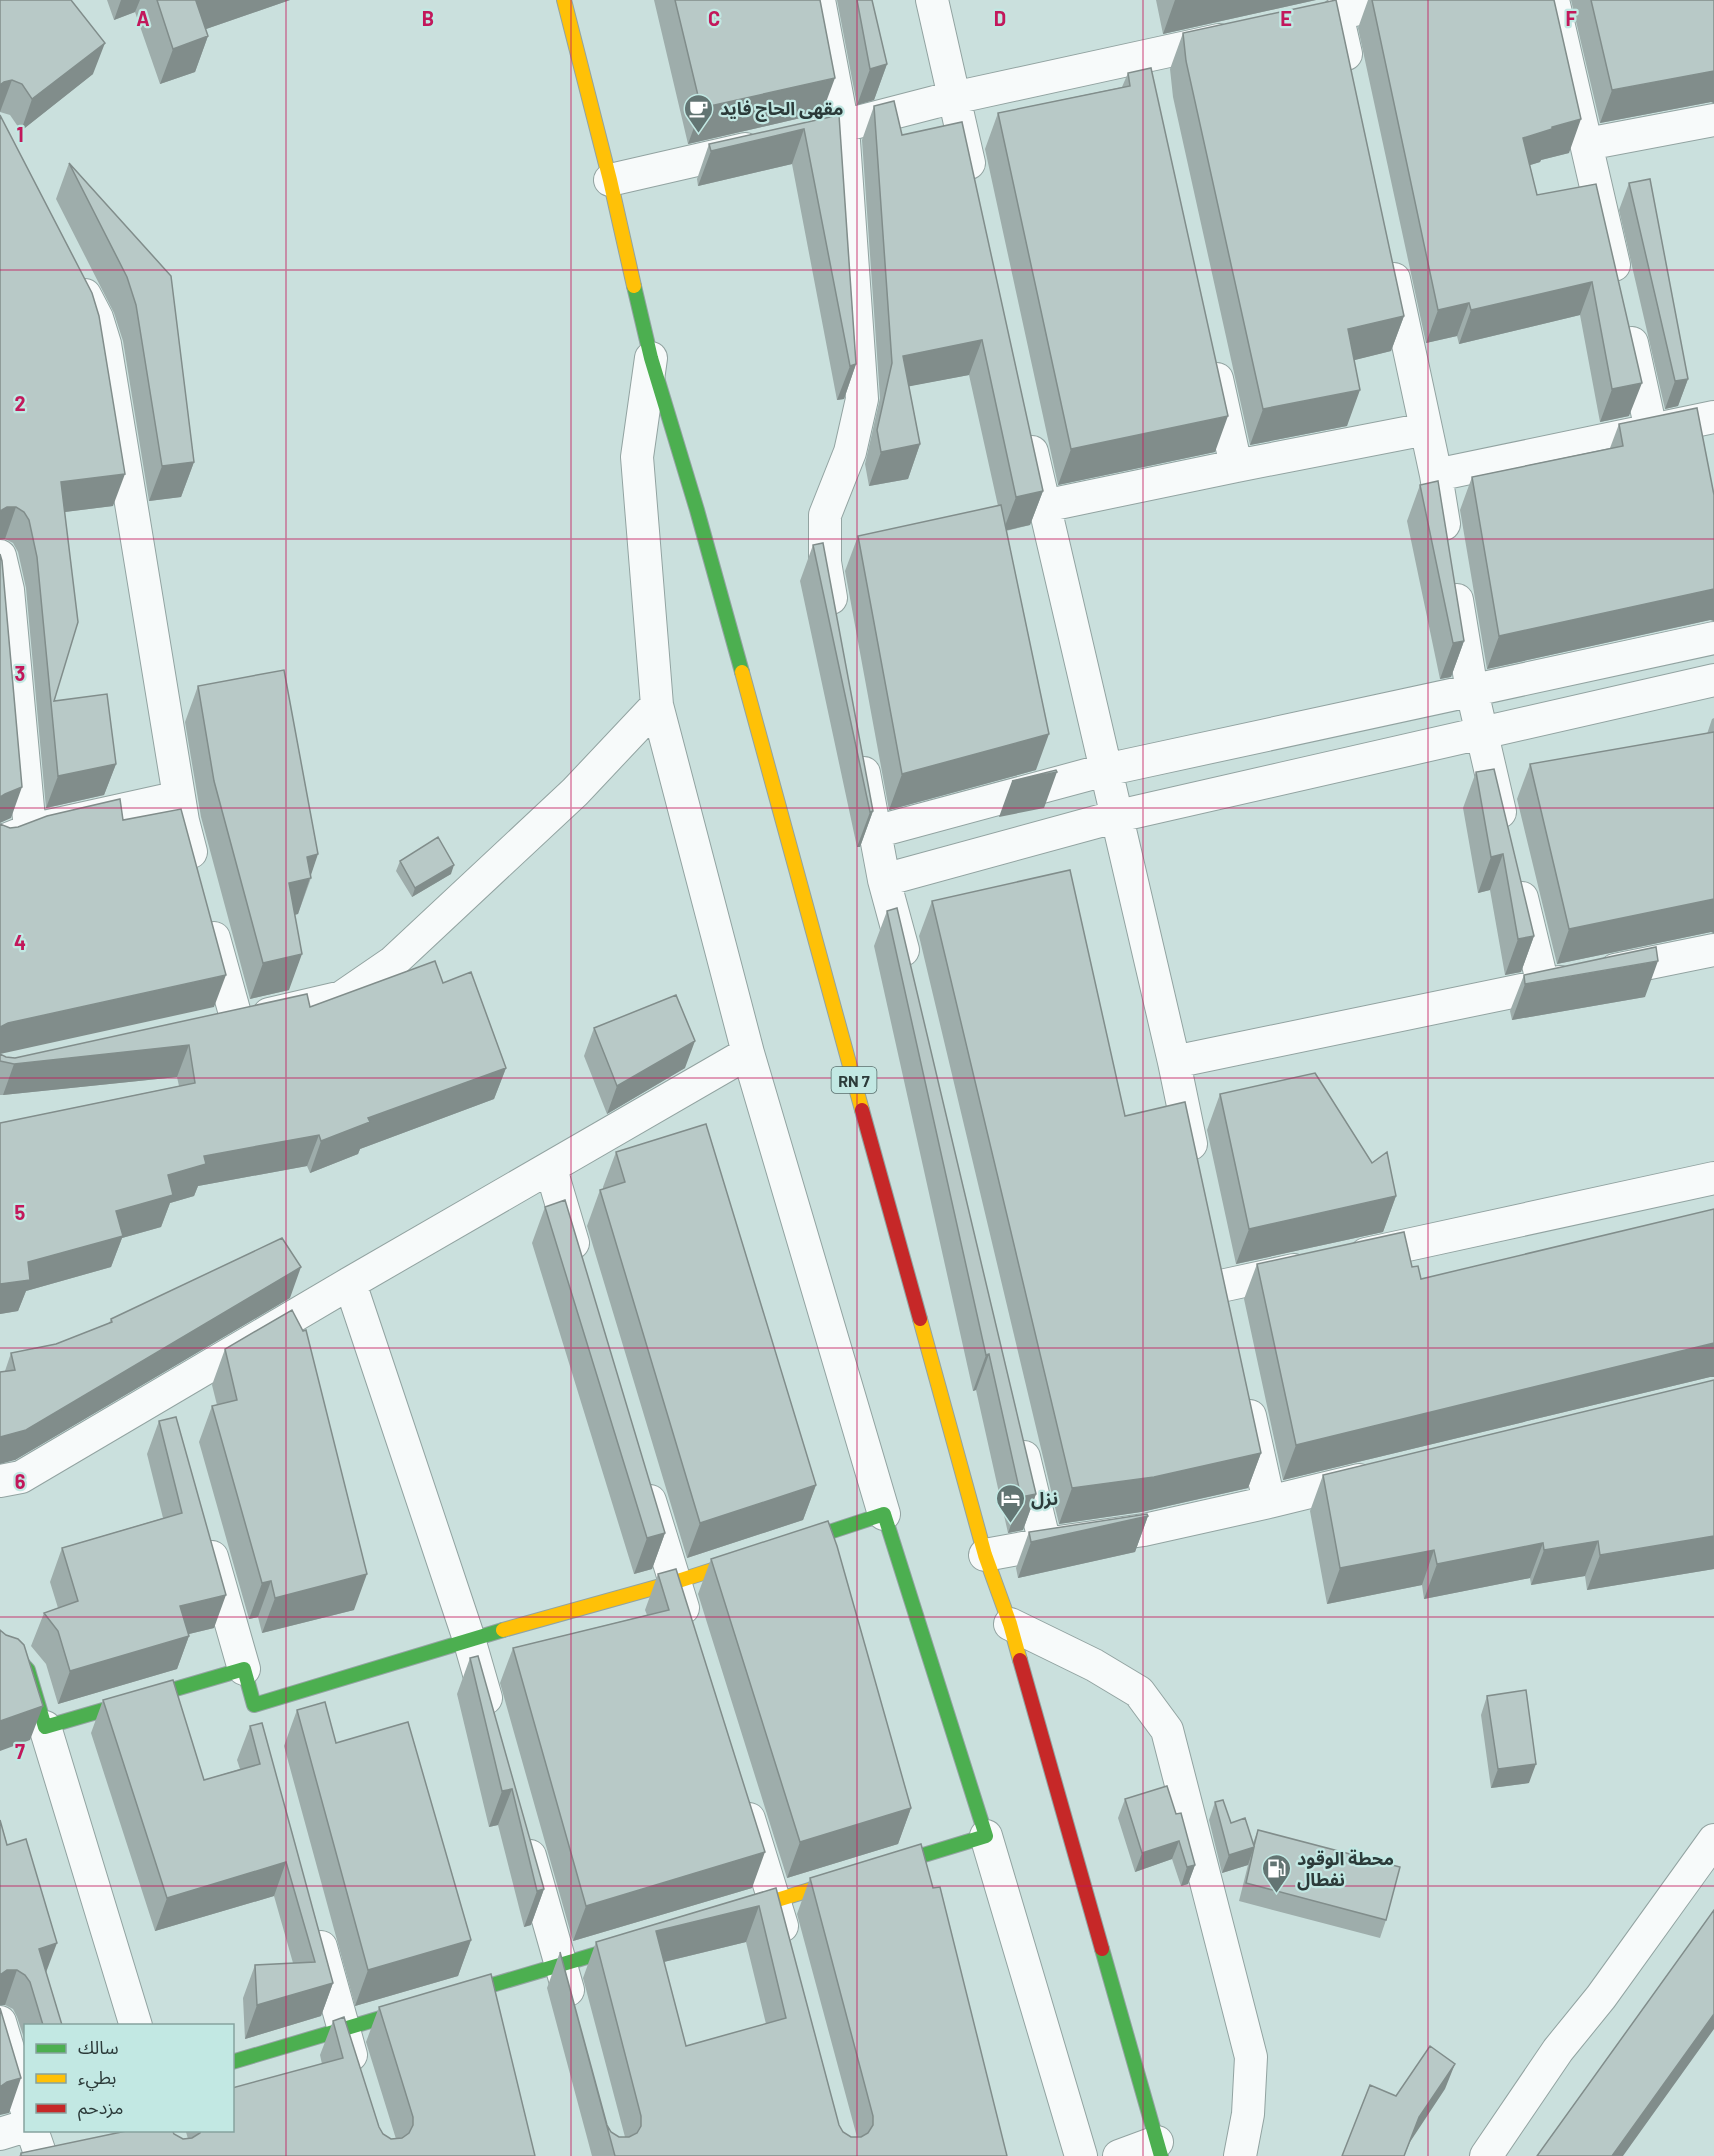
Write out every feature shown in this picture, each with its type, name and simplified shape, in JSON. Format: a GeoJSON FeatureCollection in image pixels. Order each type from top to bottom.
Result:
{"type":"FeatureCollection","features":[{"type":"Feature","properties":{"kind":"main road","name":"RN 7"},"geometry":{"type":"LineString","coordinates":[[564,0],[610,180],[651,358],[697,510],[985,1555],[1010,1624],[1159,2149]]}},
{"type":"Feature","properties":{"kind":"main road"},"geometry":{"type":"LineString","coordinates":[[0,1652],[16,1657],[28,1670],[45,1727],[244,1669],[257,1716],[469,1639],[675,1582],[884,1514],[986,1836],[718,1918]]}},
{"type":"Feature","properties":{"kind":"main road"},"geometry":{"type":"LineString","coordinates":[[234,2061],[651,1938]]}},
{"type":"Feature","properties":{"kind":"street"},"geometry":{"type":"LineString","coordinates":[[819,0],[843,127],[862,399],[850,452],[825,515],[825,562],[836,622]]}},
{"type":"Feature","properties":{"kind":"street"},"geometry":{"type":"LineString","coordinates":[[932,0],[975,191]]}},
{"type":"Feature","properties":{"kind":"street"},"geometry":{"type":"LineString","coordinates":[[1352,83],[1328,11],[1399,0]]}},
{"type":"Feature","properties":{"kind":"street"},"geometry":{"type":"LineString","coordinates":[[1553,0],[1651,430]]}},
{"type":"Feature","properties":{"kind":"street"},"geometry":{"type":"LineString","coordinates":[[610,180],[843,127],[955,98],[1149,68],[1247,34]]}},
{"type":"Feature","properties":{"kind":"street"},"geometry":{"type":"LineString","coordinates":[[1587,144],[1714,120]]}},
{"type":"Feature","properties":{"kind":"street"},"geometry":{"type":"LineString","coordinates":[[1389,256],[1436,475],[1472,691],[1506,837]]}},
{"type":"Feature","properties":{"kind":"street"},"geometry":{"type":"LineString","coordinates":[[70,266],[97,318],[105,344],[183,821],[198,876]]}},
{"type":"Feature","properties":{"kind":"street"},"geometry":{"type":"LineString","coordinates":[[1210,349],[1236,466]]}},
{"type":"Feature","properties":{"kind":"street"},"geometry":{"type":"LineString","coordinates":[[651,358],[637,458],[657,705],[748,1053],[884,1514]]}},
{"type":"Feature","properties":{"kind":"street"},"geometry":{"type":"LineString","coordinates":[[1436,475],[1714,417]]}},
{"type":"Feature","properties":{"kind":"street"},"geometry":{"type":"LineString","coordinates":[[1026,425],[1118,816],[1198,1174]]}},
{"type":"Feature","properties":{"kind":"street"},"geometry":{"type":"LineString","coordinates":[[1044,506],[1426,429]]}},
{"type":"Feature","properties":{"kind":"street"},"geometry":{"type":"LineString","coordinates":[[0,556],[8,590],[30,830]]}},
{"type":"Feature","properties":{"kind":"street"},"geometry":{"type":"LineString","coordinates":[[875,832],[1106,770],[1714,638]]}},
{"type":"Feature","properties":{"kind":"street"},"geometry":{"type":"LineString","coordinates":[[884,880],[1118,816],[1714,680]]}},
{"type":"Feature","properties":{"kind":"street"},"geometry":{"type":"LineString","coordinates":[[207,910],[225,1023],[342,997],[393,962],[575,792],[657,705]]}},
{"type":"Feature","properties":{"kind":"street"},"geometry":{"type":"LineString","coordinates":[[860,750],[884,880],[909,975]]}},
{"type":"Feature","properties":{"kind":"street"},"geometry":{"type":"LineString","coordinates":[[0,842],[30,830],[179,797]]}},
{"type":"Feature","properties":{"kind":"street"},"geometry":{"type":"LineString","coordinates":[[1515,871],[1543,985]]}},
{"type":"Feature","properties":{"kind":"street"},"geometry":{"type":"LineString","coordinates":[[1174,1062],[1714,951]]}},
{"type":"Feature","properties":{"kind":"street"},"geometry":{"type":"LineString","coordinates":[[0,1481],[21,1477],[350,1283],[551,1169],[748,1053]]}},
{"type":"Feature","properties":{"kind":"street"},"geometry":{"type":"LineString","coordinates":[[551,1169],[582,1272]]}},
{"type":"Feature","properties":{"kind":"street"},"geometry":{"type":"LineString","coordinates":[[1221,1286],[1714,1178]]}},
{"type":"Feature","properties":{"kind":"street"},"geometry":{"type":"LineString","coordinates":[[350,1283],[469,1639],[494,1729]]}},
{"type":"Feature","properties":{"kind":"street"},"geometry":{"type":"LineString","coordinates":[[1244,1388],[1269,1502]]}},
{"type":"Feature","properties":{"kind":"street"},"geometry":{"type":"LineString","coordinates":[[166,1391],[176,1424]]}},
{"type":"Feature","properties":{"kind":"street"},"geometry":{"type":"LineString","coordinates":[[1018,1428],[1045,1544]]}},
{"type":"Feature","properties":{"kind":"street"},"geometry":{"type":"LineString","coordinates":[[985,1555],[1144,1530],[1383,1474]]}},
{"type":"Feature","properties":{"kind":"street"},"geometry":{"type":"LineString","coordinates":[[644,1479],[693,1639]]}},
{"type":"Feature","properties":{"kind":"street"},"geometry":{"type":"LineString","coordinates":[[203,1524],[244,1669]]}},
{"type":"Feature","properties":{"kind":"street"},"geometry":{"type":"LineString","coordinates":[[1010,1624],[1094,1665],[1139,1692],[1167,1730],[1251,2057],[1248,2114],[1240,2156]]}},
{"type":"Feature","properties":{"kind":"street"},"geometry":{"type":"LineString","coordinates":[[45,1727],[136,2024]]}},
{"type":"Feature","properties":{"kind":"street"},"geometry":{"type":"LineString","coordinates":[[739,1787],[775,1901],[790,1959]]}},
{"type":"Feature","properties":{"kind":"street"},"geometry":{"type":"LineString","coordinates":[[523,1830],[576,2021]]}},
{"type":"Feature","properties":{"kind":"street"},"geometry":{"type":"LineString","coordinates":[[986,1836],[1081,2156]]}},
{"type":"Feature","properties":{"kind":"street"},"geometry":{"type":"LineString","coordinates":[[1486,2156],[1558,2050],[1601,1997],[1714,1840]]}},
{"type":"Feature","properties":{"kind":"street"},"geometry":{"type":"LineString","coordinates":[[312,1917],[360,2082]]}},
{"type":"Feature","properties":{"kind":"street"},"geometry":{"type":"LineString","coordinates":[[0,2022],[24,2101]]}},
{"type":"Feature","properties":{"kind":"street"},"geometry":{"type":"LineString","coordinates":[[0,2134],[24,2127]]}},
{"type":"Feature","properties":{"kind":"street"},"geometry":{"type":"LineString","coordinates":[[33,2132],[41,2156]]}},
{"type":"Feature","properties":{"kind":"street"},"geometry":{"type":"LineString","coordinates":[[1119,2156],[1159,2149]]}},
{"type":"Feature","properties":{"kind":"building"},"geometry":{"type":"Polygon","coordinates":[[[0,0],[71,0],[105,43],[32,99],[22,84],[12,80],[0,85],[0,0]]]}},
{"type":"Feature","properties":{"kind":"building"},"geometry":{"type":"Polygon","coordinates":[[[157,0],[199,0],[196,1],[208,36],[173,49],[157,0]]]}},
{"type":"Feature","properties":{"kind":"building"},"geometry":{"type":"Polygon","coordinates":[[[675,0],[820,0],[835,78],[701,108],[675,0]]]}},
{"type":"Feature","properties":{"kind":"building"},"geometry":{"type":"Polygon","coordinates":[[[857,0],[872,0],[887,64],[870,69],[857,0]]]}},
{"type":"Feature","properties":{"kind":"building"},"geometry":{"type":"Polygon","coordinates":[[[1336,0],[1404,316],[1348,329],[1360,390],[1263,409],[1186,61],[1183,33],[1336,0]]]}},
{"type":"Feature","properties":{"kind":"building"},"geometry":{"type":"Polygon","coordinates":[[[1372,0],[1554,0],[1581,119],[1523,138],[1537,195],[1596,184],[1642,383],[1612,389],[1592,282],[1471,310],[1469,303],[1438,310],[1372,0]]]}},
{"type":"Feature","properties":{"kind":"building"},"geometry":{"type":"Polygon","coordinates":[[[1591,0],[1714,0],[1714,71],[1612,90],[1591,0]]]}},
{"type":"Feature","properties":{"kind":"building"},"geometry":{"type":"Polygon","coordinates":[[[1151,68],[1228,416],[1071,449],[998,113],[1130,86],[1128,73],[1151,68]]]}},
{"type":"Feature","properties":{"kind":"building"},"geometry":{"type":"Polygon","coordinates":[[[894,101],[902,135],[962,122],[1043,491],[1016,497],[982,340],[903,356],[920,444],[881,452],[877,430],[892,363],[874,106],[894,101]]]}},
{"type":"Feature","properties":{"kind":"building"},"geometry":{"type":"Polygon","coordinates":[[[0,115],[92,293],[99,316],[125,474],[61,482],[78,622],[54,701],[107,694],[116,764],[58,776],[37,557],[29,520],[24,512],[16,507],[7,507],[0,511],[0,115]]]}},
{"type":"Feature","properties":{"kind":"building"},"geometry":{"type":"Polygon","coordinates":[[[839,115],[856,364],[850,366],[804,129],[711,151],[709,144],[839,115]]]}},
{"type":"Feature","properties":{"kind":"building"},"geometry":{"type":"Polygon","coordinates":[[[69,163],[171,276],[194,462],[162,466],[136,305],[127,277],[69,163]]]}},
{"type":"Feature","properties":{"kind":"building"},"geometry":{"type":"Polygon","coordinates":[[[1650,179],[1688,379],[1675,381],[1629,183],[1650,179]]]}},
{"type":"Feature","properties":{"kind":"building"},"geometry":{"type":"Polygon","coordinates":[[[1697,408],[1714,495],[1714,589],[1499,636],[1472,477],[1623,446],[1619,424],[1697,408]]]}},
{"type":"Feature","properties":{"kind":"building"},"geometry":{"type":"Polygon","coordinates":[[[1438,481],[1464,641],[1453,643],[1420,485],[1438,481]]]}},
{"type":"Feature","properties":{"kind":"building"},"geometry":{"type":"Polygon","coordinates":[[[1001,505],[1049,734],[902,774],[858,536],[1001,505]]]}},
{"type":"Feature","properties":{"kind":"building"},"geometry":{"type":"Polygon","coordinates":[[[823,543],[873,811],[870,812],[813,545],[823,543]]]}},
{"type":"Feature","properties":{"kind":"building"},"geometry":{"type":"Polygon","coordinates":[[[0,554],[22,787],[0,797],[0,554]]]}},
{"type":"Feature","properties":{"kind":"building"},"geometry":{"type":"Polygon","coordinates":[[[284,670],[318,854],[307,857],[311,878],[289,883],[302,954],[263,963],[214,781],[198,686],[284,670]]]}},
{"type":"Feature","properties":{"kind":"building"},"geometry":{"type":"Polygon","coordinates":[[[1714,732],[1714,899],[1569,929],[1530,764],[1714,732]]]}},
{"type":"Feature","properties":{"kind":"building"},"geometry":{"type":"Polygon","coordinates":[[[1494,769],[1534,936],[1518,939],[1503,854],[1491,857],[1476,772],[1494,769]]]}},
{"type":"Feature","properties":{"kind":"building"},"geometry":{"type":"Polygon","coordinates":[[[1056,770],[1057,772],[1012,781],[1056,770]]]}},
{"type":"Feature","properties":{"kind":"building"},"geometry":{"type":"Polygon","coordinates":[[[120,799],[123,820],[181,809],[226,975],[8,1023],[0,1027],[0,824],[10,828],[18,827],[47,816],[120,799]]]}},
{"type":"Feature","properties":{"kind":"building"},"geometry":{"type":"Polygon","coordinates":[[[438,837],[454,865],[415,888],[400,861],[438,837]]]}},
{"type":"Feature","properties":{"kind":"building"},"geometry":{"type":"Polygon","coordinates":[[[1070,870],[1125,1116],[1185,1102],[1261,1453],[1154,1477],[1072,1488],[932,901],[1070,870]]]}},
{"type":"Feature","properties":{"kind":"building"},"geometry":{"type":"Polygon","coordinates":[[[897,908],[1036,1494],[1021,1497],[989,1354],[986,1355],[887,911],[897,908]]]}},
{"type":"Feature","properties":{"kind":"building"},"geometry":{"type":"Polygon","coordinates":[[[1656,947],[1658,961],[1525,984],[1524,975],[1656,947]]]}},
{"type":"Feature","properties":{"kind":"building"},"geometry":{"type":"Polygon","coordinates":[[[435,961],[443,983],[471,972],[506,1068],[368,1118],[370,1122],[321,1141],[319,1135],[204,1156],[206,1164],[168,1175],[173,1195],[116,1211],[123,1236],[28,1262],[30,1280],[0,1284],[0,1123],[195,1083],[189,1045],[14,1064],[0,1061],[0,1054],[15,1058],[307,994],[310,1007],[435,961]]]}},
{"type":"Feature","properties":{"kind":"building"},"geometry":{"type":"Polygon","coordinates":[[[676,995],[695,1041],[617,1086],[594,1028],[676,995]]]}},
{"type":"Feature","properties":{"kind":"building"},"geometry":{"type":"Polygon","coordinates":[[[1315,1073],[1372,1163],[1387,1152],[1396,1196],[1249,1229],[1220,1094],[1315,1073]]]}},
{"type":"Feature","properties":{"kind":"building"},"geometry":{"type":"Polygon","coordinates":[[[706,1124],[816,1485],[700,1523],[600,1190],[625,1182],[616,1152],[706,1124]]]}},
{"type":"Feature","properties":{"kind":"building"},"geometry":{"type":"Polygon","coordinates":[[[565,1200],[665,1533],[647,1538],[545,1207],[565,1200]]]}},
{"type":"Feature","properties":{"kind":"building"},"geometry":{"type":"Polygon","coordinates":[[[1714,1209],[1714,1343],[1296,1445],[1257,1264],[1404,1232],[1412,1267],[1418,1266],[1421,1279],[1714,1209]]]}},
{"type":"Feature","properties":{"kind":"building"},"geometry":{"type":"Polygon","coordinates":[[[282,1238],[301,1267],[26,1430],[0,1437],[0,1372],[15,1370],[11,1353],[56,1344],[112,1322],[111,1319],[282,1238]]]}},
{"type":"Feature","properties":{"kind":"building"},"geometry":{"type":"Polygon","coordinates":[[[292,1310],[303,1331],[306,1330],[367,1574],[275,1598],[271,1581],[262,1583],[212,1406],[237,1400],[225,1349],[292,1310]]]}},
{"type":"Feature","properties":{"kind":"building"},"geometry":{"type":"Polygon","coordinates":[[[1714,1380],[1714,1536],[1600,1555],[1598,1541],[1544,1550],[1543,1543],[1437,1564],[1434,1550],[1340,1568],[1323,1475],[1714,1380]]]}},
{"type":"Feature","properties":{"kind":"building"},"geometry":{"type":"Polygon","coordinates":[[[176,1417],[226,1595],[180,1606],[189,1636],[70,1671],[58,1631],[44,1613],[78,1601],[62,1548],[182,1513],[159,1421],[176,1417]]]}},
{"type":"Feature","properties":{"kind":"building"},"geometry":{"type":"Polygon","coordinates":[[[1147,1514],[1148,1516],[1031,1542],[1029,1532],[1147,1514]]]}},
{"type":"Feature","properties":{"kind":"building"},"geometry":{"type":"Polygon","coordinates":[[[828,1521],[911,1808],[800,1842],[711,1559],[828,1521]]]}},
{"type":"Feature","properties":{"kind":"building"},"geometry":{"type":"Polygon","coordinates":[[[676,1569],[765,1852],[586,1906],[513,1648],[669,1610],[658,1574],[676,1569]]]}},
{"type":"Feature","properties":{"kind":"building"},"geometry":{"type":"Polygon","coordinates":[[[0,1630],[18,1639],[24,1645],[43,1706],[0,1721],[0,1630]]]}},
{"type":"Feature","properties":{"kind":"building"},"geometry":{"type":"Polygon","coordinates":[[[478,1656],[544,1889],[537,1891],[512,1789],[502,1791],[470,1658],[478,1656]]]}},
{"type":"Feature","properties":{"kind":"building"},"geometry":{"type":"Polygon","coordinates":[[[173,1680],[204,1780],[260,1764],[250,1726],[262,1723],[333,1983],[257,2005],[255,1965],[315,1962],[286,1862],[167,1898],[103,1700],[173,1680]]]}},
{"type":"Feature","properties":{"kind":"building"},"geometry":{"type":"Polygon","coordinates":[[[1526,1690],[1536,1764],[1498,1769],[1487,1696],[1526,1690]]]}},
{"type":"Feature","properties":{"kind":"building"},"geometry":{"type":"Polygon","coordinates":[[[325,1702],[336,1743],[408,1722],[471,1940],[368,1970],[297,1710],[325,1702]]]}},
{"type":"Feature","properties":{"kind":"building"},"geometry":{"type":"Polygon","coordinates":[[[1167,1786],[1176,1814],[1181,1813],[1195,1865],[1187,1867],[1179,1841],[1142,1853],[1125,1799],[1167,1786]]]}},
{"type":"Feature","properties":{"kind":"building"},"geometry":{"type":"Polygon","coordinates":[[[1223,1800],[1231,1823],[1245,1818],[1254,1846],[1258,1830],[1400,1867],[1386,1920],[1246,1883],[1254,1847],[1229,1855],[1215,1802],[1223,1800]]]}},
{"type":"Feature","properties":{"kind":"building"},"geometry":{"type":"Polygon","coordinates":[[[0,1820],[7,1845],[26,1839],[57,1943],[39,1949],[62,2024],[43,2024],[30,1982],[25,1975],[17,1970],[7,1970],[0,1975],[0,1820]]]}},
{"type":"Feature","properties":{"kind":"building"},"geometry":{"type":"Polygon","coordinates":[[[921,1844],[933,1888],[940,1887],[1007,2156],[615,2156],[560,1952],[607,2125],[611,2132],[619,2137],[629,2137],[637,2133],[641,2126],[641,2116],[596,1942],[776,1888],[839,2125],[843,2132],[851,2137],[861,2137],[868,2133],[873,2125],[873,2116],[810,1878],[921,1844]],[[759,1906],[656,1931],[686,2046],[786,2018],[759,1906]]]}},
{"type":"Feature","properties":{"kind":"building"},"geometry":{"type":"Polygon","coordinates":[[[1714,1910],[1714,2014],[1612,2156],[1537,2156],[1714,1910]]]}},
{"type":"Feature","properties":{"kind":"building"},"geometry":{"type":"Polygon","coordinates":[[[491,1974],[535,2156],[21,2156],[21,2153],[121,2132],[173,2132],[183,2139],[192,2138],[200,2132],[234,2132],[234,2087],[343,2058],[333,2021],[344,2017],[379,2127],[383,2134],[391,2139],[402,2138],[409,2133],[413,2125],[413,2117],[379,2007],[491,1974]]]}},
{"type":"Feature","properties":{"kind":"building"},"geometry":{"type":"Polygon","coordinates":[[[0,2008],[21,2078],[7,2082],[0,2087],[0,2008]]]}},
{"type":"Feature","properties":{"kind":"building"},"geometry":{"type":"Polygon","coordinates":[[[1430,2046],[1455,2064],[1419,2117],[1404,2156],[1342,2156],[1370,2085],[1396,2096],[1430,2046]]]}},
{"type":"Feature","properties":{"kind":"traffic: fast"},"geometry":{"type":"LineString","coordinates":[[634,286],[651,358],[697,510],[742,672]]}},
{"type":"Feature","properties":{"kind":"traffic: fast"},"geometry":{"type":"LineString","coordinates":[[784,1547],[884,1514],[986,1836],[868,1872]]}},
{"type":"Feature","properties":{"kind":"traffic: fast"},"geometry":{"type":"LineString","coordinates":[[0,1652],[16,1657],[28,1670],[45,1727],[244,1669],[254,1705],[503,1630]]}},
{"type":"Feature","properties":{"kind":"traffic: fast"},"geometry":{"type":"LineString","coordinates":[[234,2061],[634,1943]]}},
{"type":"Feature","properties":{"kind":"traffic: fast"},"geometry":{"type":"LineString","coordinates":[[1102,1949],[1161,2156]]}},
{"type":"Feature","properties":{"kind":"traffic: slow"},"geometry":{"type":"LineString","coordinates":[[564,0],[610,180],[634,286]]}},
{"type":"Feature","properties":{"kind":"traffic: slow"},"geometry":{"type":"LineString","coordinates":[[742,672],[862,1110]]}},
{"type":"Feature","properties":{"kind":"traffic: slow"},"geometry":{"type":"LineString","coordinates":[[920,1319],[985,1555],[1010,1624],[1020,1660]]}},
{"type":"Feature","properties":{"kind":"traffic: slow"},"geometry":{"type":"LineString","coordinates":[[503,1630],[675,1582],[784,1547]]}},
{"type":"Feature","properties":{"kind":"traffic: slow"},"geometry":{"type":"LineString","coordinates":[[735,1913],[868,1872]]}},
{"type":"Feature","properties":{"kind":"traffic: jam"},"geometry":{"type":"LineString","coordinates":[[862,1110],[920,1319]]}},
{"type":"Feature","properties":{"kind":"traffic: jam"},"geometry":{"type":"LineString","coordinates":[[1020,1660],[1102,1949]]}},
{"type":"Feature","properties":{"kind":"place","name":"مقهى الحاج فايد"},"geometry":{"type":"Point","coordinates":[699,134]}},
{"type":"Feature","properties":{"kind":"place","name":"نزل"},"geometry":{"type":"Point","coordinates":[1010,1524]}},
{"type":"Feature","properties":{"kind":"place","name":"محطة الوقود نفطال"},"geometry":{"type":"Point","coordinates":[1276,1894]}}]}
